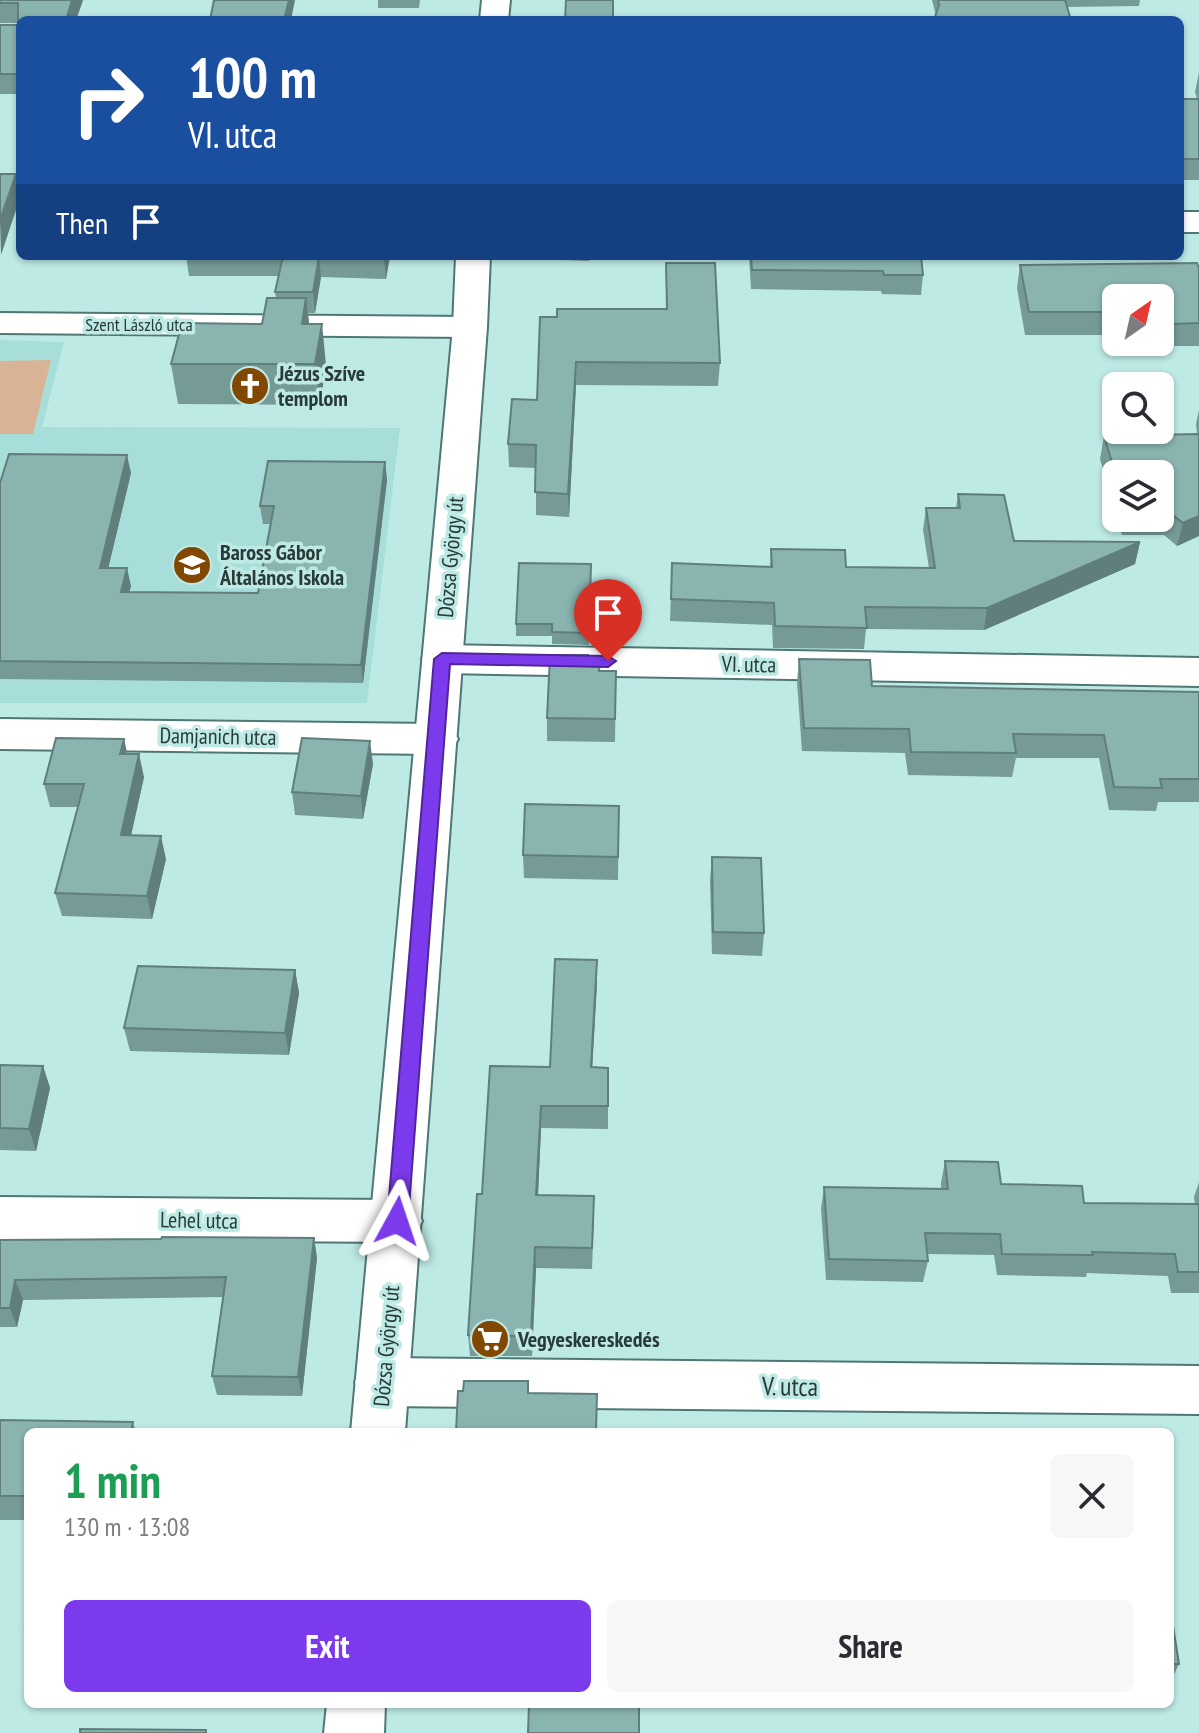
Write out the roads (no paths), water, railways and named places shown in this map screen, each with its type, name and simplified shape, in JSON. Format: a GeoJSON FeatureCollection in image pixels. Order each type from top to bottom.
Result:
{"type":"FeatureCollection","features":[{"type":"Feature","properties":{"kind":"street","name":"Dózsa György út"},"geometry":{"type":"LineString","coordinates":[[380,1407],[437,739],[473,260]]}},
{"type":"Feature","properties":{"kind":"street","name":"Szent László utca"},"geometry":{"type":"LineString","coordinates":[[0,323],[470,327]]}},
{"type":"Feature","properties":{"kind":"street","name":"VI. utca"},"geometry":{"type":"LineString","coordinates":[[442,659],[1199,672]]}},
{"type":"Feature","properties":{"kind":"street","name":"Damjanich utca"},"geometry":{"type":"LineString","coordinates":[[0,734],[437,739]]}},
{"type":"Feature","properties":{"kind":"street","name":"Lehel utca"},"geometry":{"type":"LineString","coordinates":[[0,1218],[397,1221]]}},
{"type":"Feature","properties":{"kind":"street","name":"V. utca"},"geometry":{"type":"LineString","coordinates":[[380,1407],[1199,1390]]}},
{"type":"Feature","properties":{"kind":"street"},"geometry":{"type":"LineString","coordinates":[[354,1733],[356,1708]]}},
{"type":"Feature","properties":{"kind":"place","name":"Jézus Szíve templom"},"geometry":{"type":"Point","coordinates":[250,386]}},
{"type":"Feature","properties":{"kind":"place","name":"Baross Gábor Általános Iskola"},"geometry":{"type":"Point","coordinates":[192,565]}},
{"type":"Feature","properties":{"kind":"place","name":"Vegyeskereskedés"},"geometry":{"type":"Point","coordinates":[490,1339]}}]}
